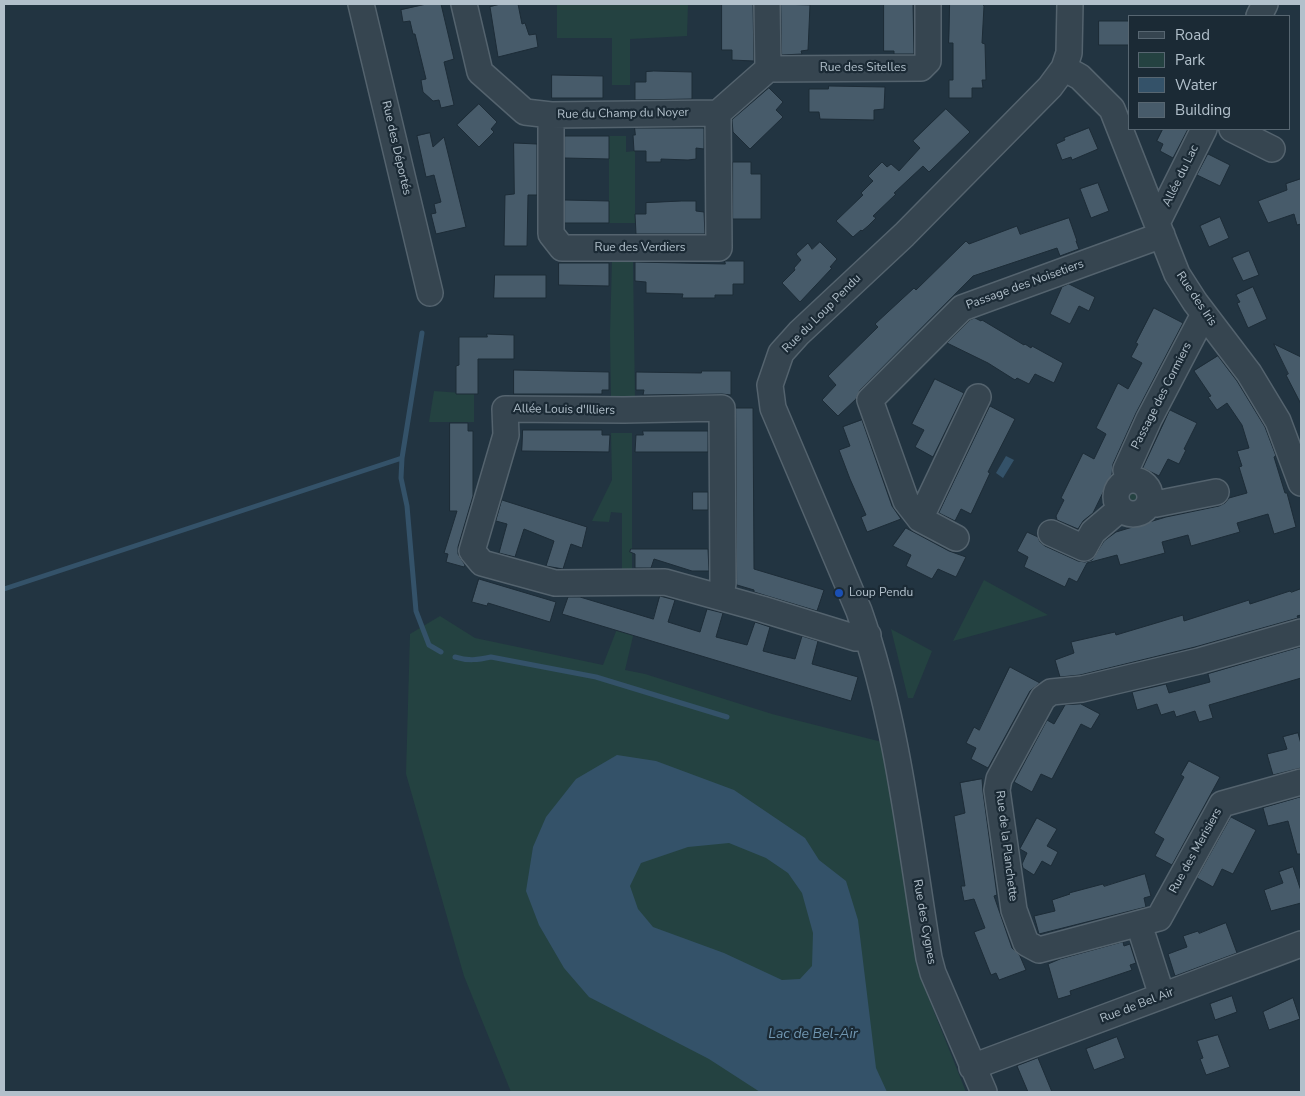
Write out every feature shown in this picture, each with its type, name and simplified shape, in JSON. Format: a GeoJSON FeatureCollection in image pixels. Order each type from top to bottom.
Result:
{"type":"FeatureCollection","features":[{"type":"Feature","properties":{"kind":"street","name":"Rue des Déportés"},"geometry":{"type":"LineString","coordinates":[[361,4],[430,293]]}},
{"type":"Feature","properties":{"kind":"street","name":"Rue du Champ du Noyer"},"geometry":{"type":"LineString","coordinates":[[464,4],[480,72],[525,112],[551,115],[718,113]]}},
{"type":"Feature","properties":{"kind":"street"},"geometry":{"type":"LineString","coordinates":[[718,113],[768,69],[767,4]]}},
{"type":"Feature","properties":{"kind":"street","name":"Rue des Sitelles"},"geometry":{"type":"LineString","coordinates":[[768,69],[921,68],[928,61],[928,4]]}},
{"type":"Feature","properties":{"kind":"street","name":"Rue du Loup Pendu"},"geometry":{"type":"LineString","coordinates":[[894,743],[868,635],[772,408],[770,385],[774,368],[781,353],[799,332],[904,235],[1050,87],[1064,68],[1069,53],[1070,4]]}},
{"type":"Feature","properties":{"kind":"street","name":"Rue des Iris"},"geometry":{"type":"LineString","coordinates":[[1064,68],[1080,77],[1112,109],[1177,274],[1204,314],[1249,373],[1278,421],[1301,483]]}},
{"type":"Feature","properties":{"kind":"street","name":"Rue des Verdiers"},"geometry":{"type":"LineString","coordinates":[[551,115],[551,234],[562,248],[719,248],[718,113]]}},
{"type":"Feature","properties":{"kind":"street","name":"Allée du Lac"},"geometry":{"type":"LineString","coordinates":[[1160,229],[1204,130]]}},
{"type":"Feature","properties":{"kind":"street"},"geometry":{"type":"LineString","coordinates":[[1234,130],[1272,149]]}},
{"type":"Feature","properties":{"kind":"street","name":"Passage des Noisetiers"},"geometry":{"type":"LineString","coordinates":[[956,538],[920,519],[906,501],[870,400],[962,308],[1160,229]]}},
{"type":"Feature","properties":{"kind":"street","name":"Passage des Cormiers"},"geometry":{"type":"LineString","coordinates":[[1120,508],[1116,492],[1123,482],[1129,480],[1126,470],[1149,419],[1204,314]]}},
{"type":"Feature","properties":{"kind":"street"},"geometry":{"type":"LineString","coordinates":[[920,519],[978,397]]}},
{"type":"Feature","properties":{"kind":"street","name":"Allée Louis d'Illiers"},"geometry":{"type":"LineString","coordinates":[[721,596],[723,583],[722,408],[624,410],[505,409],[506,435],[472,551],[482,563],[556,583],[665,582],[721,596],[856,638],[868,635]]}},
{"type":"Feature","properties":{"kind":"street"},"geometry":{"type":"LineString","coordinates":[[1051,533],[1084,548],[1093,532],[1120,508],[1125,512],[1137,514],[1142,512],[1150,502],[1147,487],[1139,480],[1129,480]]}},
{"type":"Feature","properties":{"kind":"street"},"geometry":{"type":"LineString","coordinates":[[1150,502],[1156,504],[1216,492]]}},
{"type":"Feature","properties":{"kind":"street","name":"Rue de la Planchette"},"geometry":{"type":"LineString","coordinates":[[1149,921],[1039,950],[1026,943],[1014,910],[997,790],[1000,779],[1043,698],[1051,692],[1091,687],[1199,661],[1301,632]]}},
{"type":"Feature","properties":{"kind":"street","name":"Rue des Cygnes"},"geometry":{"type":"LineString","coordinates":[[894,743],[928,958],[984,1092]]}},
{"type":"Feature","properties":{"kind":"street","name":"Rue des Merisiers"},"geometry":{"type":"LineString","coordinates":[[1149,921],[1222,804],[1301,782]]}},
{"type":"Feature","properties":{"kind":"street"},"geometry":{"type":"LineString","coordinates":[[1149,921],[1162,996]]}},
{"type":"Feature","properties":{"kind":"street","name":"Rue de Bel Air"},"geometry":{"type":"LineString","coordinates":[[972,1067],[1301,944]]}},
{"type":"Feature","properties":{"kind":"green space"},"geometry":{"type":"Polygon","coordinates":[[[557,4],[688,4],[687,36],[630,39],[630,85],[612,85],[612,38],[557,38],[557,4]]]}},
{"type":"Feature","properties":{"kind":"green space"},"geometry":{"type":"Polygon","coordinates":[[[609,136],[626,136],[626,152],[635,151],[635,223],[609,223],[609,136]]]}},
{"type":"Feature","properties":{"kind":"green space"},"geometry":{"type":"Polygon","coordinates":[[[612,260],[633,262],[635,400],[611,399],[612,260]]]}},
{"type":"Feature","properties":{"kind":"green space"},"geometry":{"type":"Polygon","coordinates":[[[434,391],[474,394],[474,422],[429,422],[434,391]]]}},
{"type":"Feature","properties":{"kind":"green space"},"geometry":{"type":"Polygon","coordinates":[[[611,433],[632,433],[632,573],[622,574],[622,513],[611,512],[609,522],[592,521],[612,480],[611,433]]]}},
{"type":"Feature","properties":{"kind":"green space"},"geometry":{"type":"Polygon","coordinates":[[[1133,487],[1140,490],[1143,497],[1140,504],[1133,507],[1126,504],[1123,497],[1126,490],[1133,487]]]}},
{"type":"Feature","properties":{"kind":"green space"},"geometry":{"type":"Polygon","coordinates":[[[984,580],[1048,615],[953,641],[984,580]]]}},
{"type":"Feature","properties":{"kind":"green space"},"geometry":{"type":"Polygon","coordinates":[[[624,611],[638,615],[625,670],[645,674],[772,714],[882,742],[921,979],[966,1092],[511,1092],[464,976],[406,774],[410,634],[440,616],[475,638],[603,665],[624,611]]]}},
{"type":"Feature","properties":{"kind":"green space"},"geometry":{"type":"Polygon","coordinates":[[[891,629],[932,651],[913,698],[908,698],[891,629]]]}},
{"type":"Feature","properties":{"kind":"water"},"geometry":{"type":"Polygon","coordinates":[[[1006,456],[1014,460],[1003,478],[996,473],[1006,456]]]}},
{"type":"Feature","properties":{"kind":"water","name":"Lac de Bel-Air"},"geometry":{"type":"Polygon","coordinates":[[[617,755],[656,761],[734,790],[805,838],[819,860],[846,881],[858,920],[876,1068],[887,1092],[760,1092],[709,1059],[589,997],[564,968],[539,925],[526,891],[533,847],[546,817],[576,779],[617,755]],[[729,843],[688,847],[641,863],[630,886],[638,909],[653,927],[724,953],[782,980],[800,979],[812,966],[813,933],[802,893],[788,873],[766,858],[729,843]]]}},
{"type":"Feature","properties":{"kind":"building"},"geometry":{"type":"Polygon","coordinates":[[[427,4],[441,4],[454,59],[444,62],[454,105],[441,108],[439,100],[433,101],[423,92],[421,80],[426,79],[415,34],[413,34],[410,21],[403,22],[401,10],[427,4]]]}},
{"type":"Feature","properties":{"kind":"building"},"geometry":{"type":"Polygon","coordinates":[[[501,4],[518,4],[522,24],[525,23],[529,35],[536,34],[538,47],[498,57],[490,7],[501,4]]]}},
{"type":"Feature","properties":{"kind":"building"},"geometry":{"type":"Polygon","coordinates":[[[722,4],[753,4],[754,61],[732,60],[732,50],[722,50],[722,4]]]}},
{"type":"Feature","properties":{"kind":"building"},"geometry":{"type":"Polygon","coordinates":[[[781,4],[810,5],[808,50],[801,51],[802,54],[782,55],[781,4]]]}},
{"type":"Feature","properties":{"kind":"building"},"geometry":{"type":"Polygon","coordinates":[[[884,4],[913,4],[914,54],[894,54],[894,51],[884,51],[884,4]]]}},
{"type":"Feature","properties":{"kind":"building"},"geometry":{"type":"Polygon","coordinates":[[[950,4],[982,4],[984,6],[982,43],[985,44],[986,80],[982,80],[983,88],[972,88],[972,98],[949,98],[949,80],[953,80],[953,43],[949,43],[950,4]]]}},
{"type":"Feature","properties":{"kind":"building"},"geometry":{"type":"Polygon","coordinates":[[[1099,21],[1128,21],[1128,45],[1099,45],[1099,21]]]}},
{"type":"Feature","properties":{"kind":"building"},"geometry":{"type":"Polygon","coordinates":[[[646,72],[692,72],[692,99],[635,100],[635,82],[646,82],[646,72]]]}},
{"type":"Feature","properties":{"kind":"building"},"geometry":{"type":"Polygon","coordinates":[[[552,75],[603,76],[603,98],[552,98],[552,75]]]}},
{"type":"Feature","properties":{"kind":"building"},"geometry":{"type":"Polygon","coordinates":[[[829,86],[885,87],[884,109],[874,110],[874,120],[820,119],[819,112],[809,112],[809,89],[828,89],[829,86]]]}},
{"type":"Feature","properties":{"kind":"building"},"geometry":{"type":"Polygon","coordinates":[[[769,88],[783,102],[776,110],[783,117],[750,149],[733,132],[732,120],[769,88]]]}},
{"type":"Feature","properties":{"kind":"building"},"geometry":{"type":"Polygon","coordinates":[[[479,104],[497,122],[491,129],[494,132],[479,147],[457,125],[479,104]]]}},
{"type":"Feature","properties":{"kind":"building"},"geometry":{"type":"Polygon","coordinates":[[[946,109],[970,132],[929,172],[923,166],[873,216],[876,218],[853,237],[836,221],[863,195],[861,193],[873,181],[868,176],[882,162],[887,167],[891,164],[899,171],[920,148],[913,141],[946,109]]]}},
{"type":"Feature","properties":{"kind":"building"},"geometry":{"type":"Polygon","coordinates":[[[635,128],[704,128],[704,149],[696,148],[696,159],[661,159],[661,162],[646,162],[646,151],[634,151],[633,135],[635,135],[635,128]]]}},
{"type":"Feature","properties":{"kind":"building"},"geometry":{"type":"Polygon","coordinates":[[[1089,128],[1098,149],[1072,160],[1071,157],[1062,160],[1056,144],[1065,140],[1064,138],[1089,128]]]}},
{"type":"Feature","properties":{"kind":"building"},"geometry":{"type":"Polygon","coordinates":[[[1162,130],[1187,130],[1173,158],[1160,151],[1163,144],[1157,141],[1162,130]]]}},
{"type":"Feature","properties":{"kind":"building"},"geometry":{"type":"Polygon","coordinates":[[[430,133],[433,147],[444,137],[466,227],[436,234],[431,214],[436,213],[434,204],[441,202],[434,175],[426,177],[417,136],[430,133]]]}},
{"type":"Feature","properties":{"kind":"building"},"geometry":{"type":"Polygon","coordinates":[[[565,136],[609,136],[609,159],[565,158],[565,136]]]}},
{"type":"Feature","properties":{"kind":"building"},"geometry":{"type":"Polygon","coordinates":[[[514,143],[537,144],[537,195],[528,195],[527,246],[504,246],[505,195],[514,194],[514,143]]]}},
{"type":"Feature","properties":{"kind":"building"},"geometry":{"type":"Polygon","coordinates":[[[1208,154],[1230,165],[1220,186],[1197,175],[1208,154]]]}},
{"type":"Feature","properties":{"kind":"building"},"geometry":{"type":"Polygon","coordinates":[[[733,162],[751,162],[751,174],[761,174],[761,219],[733,219],[733,162]]]}},
{"type":"Feature","properties":{"kind":"building"},"geometry":{"type":"Polygon","coordinates":[[[1301,179],[1301,224],[1297,225],[1294,214],[1268,223],[1258,201],[1287,190],[1286,184],[1301,179]]]}},
{"type":"Feature","properties":{"kind":"building"},"geometry":{"type":"Polygon","coordinates":[[[1098,183],[1109,211],[1091,218],[1080,189],[1098,183]]]}},
{"type":"Feature","properties":{"kind":"building"},"geometry":{"type":"Polygon","coordinates":[[[565,200],[609,201],[609,223],[565,223],[565,200]]]}},
{"type":"Feature","properties":{"kind":"building"},"geometry":{"type":"Polygon","coordinates":[[[696,201],[696,211],[704,212],[705,234],[636,234],[635,214],[646,214],[646,203],[696,201]]]}},
{"type":"Feature","properties":{"kind":"building"},"geometry":{"type":"Polygon","coordinates":[[[1220,217],[1229,238],[1209,247],[1200,226],[1220,217]]]}},
{"type":"Feature","properties":{"kind":"building"},"geometry":{"type":"Polygon","coordinates":[[[1069,218],[1079,249],[1060,256],[1057,248],[973,276],[860,390],[856,399],[838,416],[822,400],[836,385],[828,376],[878,327],[875,324],[914,288],[916,290],[966,241],[969,244],[1017,226],[1020,234],[1069,218]]]}},
{"type":"Feature","properties":{"kind":"building"},"geometry":{"type":"Polygon","coordinates":[[[820,242],[837,259],[830,267],[832,268],[800,302],[782,283],[795,270],[794,268],[801,260],[796,254],[808,243],[812,249],[820,242]]]}},
{"type":"Feature","properties":{"kind":"building"},"geometry":{"type":"Polygon","coordinates":[[[1249,251],[1259,275],[1243,281],[1232,258],[1249,251]]]}},
{"type":"Feature","properties":{"kind":"building"},"geometry":{"type":"Polygon","coordinates":[[[725,261],[744,261],[744,284],[733,284],[733,295],[715,295],[715,298],[682,298],[683,294],[646,293],[646,282],[635,281],[635,262],[725,264],[725,261]]]}},
{"type":"Feature","properties":{"kind":"building"},"geometry":{"type":"Polygon","coordinates":[[[559,263],[609,263],[609,286],[559,285],[559,263]]]}},
{"type":"Feature","properties":{"kind":"building"},"geometry":{"type":"Polygon","coordinates":[[[495,275],[546,275],[546,298],[494,298],[495,275]]]}},
{"type":"Feature","properties":{"kind":"building"},"geometry":{"type":"Polygon","coordinates":[[[1069,284],[1095,297],[1089,311],[1079,306],[1070,324],[1050,314],[1062,287],[1069,284]]]}},
{"type":"Feature","properties":{"kind":"building"},"geometry":{"type":"Polygon","coordinates":[[[1253,287],[1267,319],[1248,328],[1237,303],[1240,302],[1236,295],[1253,287]]]}},
{"type":"Feature","properties":{"kind":"building"},"geometry":{"type":"Polygon","coordinates":[[[1154,308],[1183,323],[1136,413],[1113,464],[1112,474],[1093,513],[1083,521],[1078,529],[1057,520],[1056,516],[1064,500],[1061,498],[1083,453],[1094,459],[1106,434],[1096,428],[1118,383],[1128,389],[1142,363],[1131,357],[1154,308]]]}},
{"type":"Feature","properties":{"kind":"building"},"geometry":{"type":"Polygon","coordinates":[[[975,318],[982,320],[1024,345],[1031,348],[1032,346],[1063,363],[1054,383],[1035,374],[1029,384],[1017,378],[1015,380],[988,363],[947,343],[970,320],[975,318]]]}},
{"type":"Feature","properties":{"kind":"building"},"geometry":{"type":"Polygon","coordinates":[[[487,334],[514,335],[514,359],[478,359],[478,394],[456,394],[459,337],[487,337],[487,334]]]}},
{"type":"Feature","properties":{"kind":"building"},"geometry":{"type":"Polygon","coordinates":[[[1274,344],[1301,357],[1301,404],[1286,375],[1288,374],[1274,344]]]}},
{"type":"Feature","properties":{"kind":"building"},"geometry":{"type":"Polygon","coordinates":[[[1218,356],[1237,381],[1265,427],[1276,456],[1274,457],[1285,493],[1287,493],[1296,527],[1274,534],[1268,514],[1237,523],[1240,532],[1191,546],[1188,535],[1162,542],[1165,553],[1120,565],[1117,555],[1087,563],[1077,582],[1069,578],[1065,587],[1024,567],[1028,557],[1017,551],[1027,532],[1038,537],[1045,546],[1078,561],[1085,562],[1092,560],[1104,541],[1116,532],[1166,517],[1219,506],[1229,498],[1247,493],[1239,467],[1242,466],[1237,451],[1249,448],[1242,425],[1227,403],[1217,410],[1208,397],[1211,396],[1194,371],[1218,356]]]}},
{"type":"Feature","properties":{"kind":"building"},"geometry":{"type":"Polygon","coordinates":[[[514,370],[609,372],[609,390],[602,390],[602,394],[514,394],[514,370]]]}},
{"type":"Feature","properties":{"kind":"building"},"geometry":{"type":"Polygon","coordinates":[[[702,371],[731,371],[731,395],[643,395],[644,390],[636,390],[636,372],[701,373],[702,371]]]}},
{"type":"Feature","properties":{"kind":"building"},"geometry":{"type":"Polygon","coordinates":[[[935,379],[964,393],[933,457],[915,447],[924,430],[912,424],[935,379]]]}},
{"type":"Feature","properties":{"kind":"building"},"geometry":{"type":"Polygon","coordinates":[[[990,406],[1015,419],[988,472],[990,473],[971,514],[961,509],[955,521],[939,513],[990,406]]]}},
{"type":"Feature","properties":{"kind":"building"},"geometry":{"type":"Polygon","coordinates":[[[736,408],[753,408],[754,569],[824,590],[817,611],[737,585],[736,408]]]}},
{"type":"Feature","properties":{"kind":"building"},"geometry":{"type":"Polygon","coordinates":[[[1170,410],[1197,423],[1179,464],[1168,459],[1159,476],[1143,468],[1170,410]]]}},
{"type":"Feature","properties":{"kind":"building"},"geometry":{"type":"Polygon","coordinates":[[[862,420],[892,506],[901,519],[867,532],[861,517],[866,515],[839,450],[850,446],[843,427],[862,420]]]}},
{"type":"Feature","properties":{"kind":"building"},"geometry":{"type":"Polygon","coordinates":[[[450,423],[468,423],[468,431],[473,431],[473,496],[458,547],[458,554],[465,565],[464,567],[446,562],[448,554],[444,553],[457,511],[450,511],[450,423]]]}},
{"type":"Feature","properties":{"kind":"building"},"geometry":{"type":"Polygon","coordinates":[[[523,430],[602,430],[602,435],[610,435],[609,452],[522,451],[523,430]]]}},
{"type":"Feature","properties":{"kind":"building"},"geometry":{"type":"Polygon","coordinates":[[[643,431],[708,431],[708,452],[635,452],[636,435],[643,435],[643,431]]]}},
{"type":"Feature","properties":{"kind":"building"},"geometry":{"type":"Polygon","coordinates":[[[693,492],[708,492],[708,510],[693,510],[693,492]]]}},
{"type":"Feature","properties":{"kind":"building"},"geometry":{"type":"Polygon","coordinates":[[[502,500],[587,527],[582,548],[571,544],[563,569],[546,566],[554,541],[524,529],[515,557],[499,553],[507,524],[496,521],[502,500]]]}},
{"type":"Feature","properties":{"kind":"building"},"geometry":{"type":"Polygon","coordinates":[[[906,528],[949,551],[966,557],[956,577],[938,569],[932,579],[906,566],[911,555],[893,546],[906,528]]]}},
{"type":"Feature","properties":{"kind":"building"},"geometry":{"type":"Polygon","coordinates":[[[631,549],[708,549],[709,571],[692,571],[654,559],[651,568],[635,568],[635,554],[630,552],[631,549]]]}},
{"type":"Feature","properties":{"kind":"building"},"geometry":{"type":"Polygon","coordinates":[[[479,579],[556,602],[550,622],[488,603],[487,606],[472,602],[479,579]]]}},
{"type":"Feature","properties":{"kind":"building"},"geometry":{"type":"Polygon","coordinates":[[[1301,589],[1301,615],[1297,616],[1298,618],[1195,647],[1080,675],[1060,677],[1055,660],[1074,653],[1071,642],[1115,632],[1116,635],[1183,615],[1184,621],[1249,600],[1250,604],[1301,589]]]}},
{"type":"Feature","properties":{"kind":"building"},"geometry":{"type":"Polygon","coordinates":[[[660,596],[675,600],[668,622],[700,632],[707,609],[723,613],[716,637],[747,645],[755,622],[770,627],[763,651],[795,659],[802,636],[818,641],[812,664],[858,677],[851,701],[562,614],[568,597],[580,597],[653,619],[660,596]]]}},
{"type":"Feature","properties":{"kind":"building"},"geometry":{"type":"Polygon","coordinates":[[[1301,647],[1301,678],[1209,705],[1213,718],[1199,722],[1195,711],[1176,717],[1174,711],[1161,715],[1157,704],[1137,710],[1132,692],[1166,684],[1169,693],[1210,682],[1208,674],[1301,647]]]}},
{"type":"Feature","properties":{"kind":"building"},"geometry":{"type":"Polygon","coordinates":[[[1010,667],[1040,683],[1030,691],[988,768],[971,759],[976,748],[966,743],[974,727],[979,730],[1010,667]]]}},
{"type":"Feature","properties":{"kind":"building"},"geometry":{"type":"Polygon","coordinates":[[[1081,704],[1100,714],[1091,729],[1081,724],[1052,779],[1041,774],[1032,792],[1014,782],[1047,720],[1054,724],[1065,705],[1081,704]]]}},
{"type":"Feature","properties":{"kind":"building"},"geometry":{"type":"Polygon","coordinates":[[[1298,733],[1301,744],[1301,768],[1273,775],[1267,754],[1287,749],[1283,737],[1298,733]]]}},
{"type":"Feature","properties":{"kind":"building"},"geometry":{"type":"Polygon","coordinates":[[[1189,761],[1220,777],[1172,865],[1155,856],[1164,839],[1154,833],[1184,777],[1181,775],[1189,761]]]}},
{"type":"Feature","properties":{"kind":"building"},"geometry":{"type":"Polygon","coordinates":[[[982,779],[997,895],[994,896],[1012,948],[1020,956],[1026,970],[999,980],[996,973],[991,975],[974,932],[985,928],[974,899],[964,901],[961,886],[965,886],[954,816],[965,813],[960,783],[982,779]]]}},
{"type":"Feature","properties":{"kind":"building"},"geometry":{"type":"Polygon","coordinates":[[[1301,797],[1301,854],[1297,854],[1288,821],[1268,826],[1263,808],[1301,797]]]}},
{"type":"Feature","properties":{"kind":"building"},"geometry":{"type":"Polygon","coordinates":[[[1231,817],[1256,830],[1233,874],[1222,869],[1213,887],[1197,878],[1231,817]]]}},
{"type":"Feature","properties":{"kind":"building"},"geometry":{"type":"Polygon","coordinates":[[[1037,818],[1057,829],[1047,846],[1058,852],[1051,866],[1042,861],[1034,875],[1023,868],[1022,864],[1027,853],[1020,849],[1037,818]]]}},
{"type":"Feature","properties":{"kind":"building"},"geometry":{"type":"Polygon","coordinates":[[[1293,867],[1301,891],[1301,903],[1271,911],[1264,890],[1283,883],[1279,872],[1293,867]]]}},
{"type":"Feature","properties":{"kind":"building"},"geometry":{"type":"Polygon","coordinates":[[[1145,874],[1151,896],[1144,898],[1146,907],[1039,934],[1034,916],[1055,911],[1052,900],[1069,893],[1103,884],[1104,886],[1145,874]]]}},
{"type":"Feature","properties":{"kind":"building"},"geometry":{"type":"Polygon","coordinates":[[[1226,923],[1237,953],[1175,976],[1168,954],[1187,947],[1183,936],[1198,931],[1199,933],[1226,923]]]}},
{"type":"Feature","properties":{"kind":"building"},"geometry":{"type":"Polygon","coordinates":[[[1123,942],[1124,946],[1130,944],[1136,963],[1130,965],[1132,970],[1070,991],[1071,995],[1058,999],[1048,964],[1123,942]]]}},
{"type":"Feature","properties":{"kind":"building"},"geometry":{"type":"Polygon","coordinates":[[[1232,996],[1237,1012],[1215,1020],[1210,1004],[1232,996]]]}},
{"type":"Feature","properties":{"kind":"building"},"geometry":{"type":"Polygon","coordinates":[[[1293,998],[1300,1019],[1269,1030],[1263,1012],[1293,998]]]}},
{"type":"Feature","properties":{"kind":"building"},"geometry":{"type":"Polygon","coordinates":[[[1218,1035],[1230,1067],[1206,1075],[1200,1059],[1203,1058],[1197,1041],[1218,1035]]]}},
{"type":"Feature","properties":{"kind":"building"},"geometry":{"type":"Polygon","coordinates":[[[1117,1037],[1125,1058],[1094,1070],[1086,1049],[1117,1037]]]}},
{"type":"Feature","properties":{"kind":"building"},"geometry":{"type":"Polygon","coordinates":[[[1038,1058],[1052,1092],[1028,1092],[1017,1066],[1038,1058]]]}},
{"type":"Feature","properties":{"kind":"waterway"},"geometry":{"type":"LineString","coordinates":[[422,333],[402,458],[401,478],[407,506],[416,611],[429,645],[441,652]]}},
{"type":"Feature","properties":{"kind":"waterway"},"geometry":{"type":"LineString","coordinates":[[4,589],[402,458]]}},
{"type":"Feature","properties":{"kind":"waterway"},"geometry":{"type":"LineString","coordinates":[[455,657],[473,660],[491,657],[596,677],[727,717]]}},
{"type":"Feature","properties":{"kind":"place","name":"Loup Pendu"},"geometry":{"type":"Point","coordinates":[839,593]}}]}
